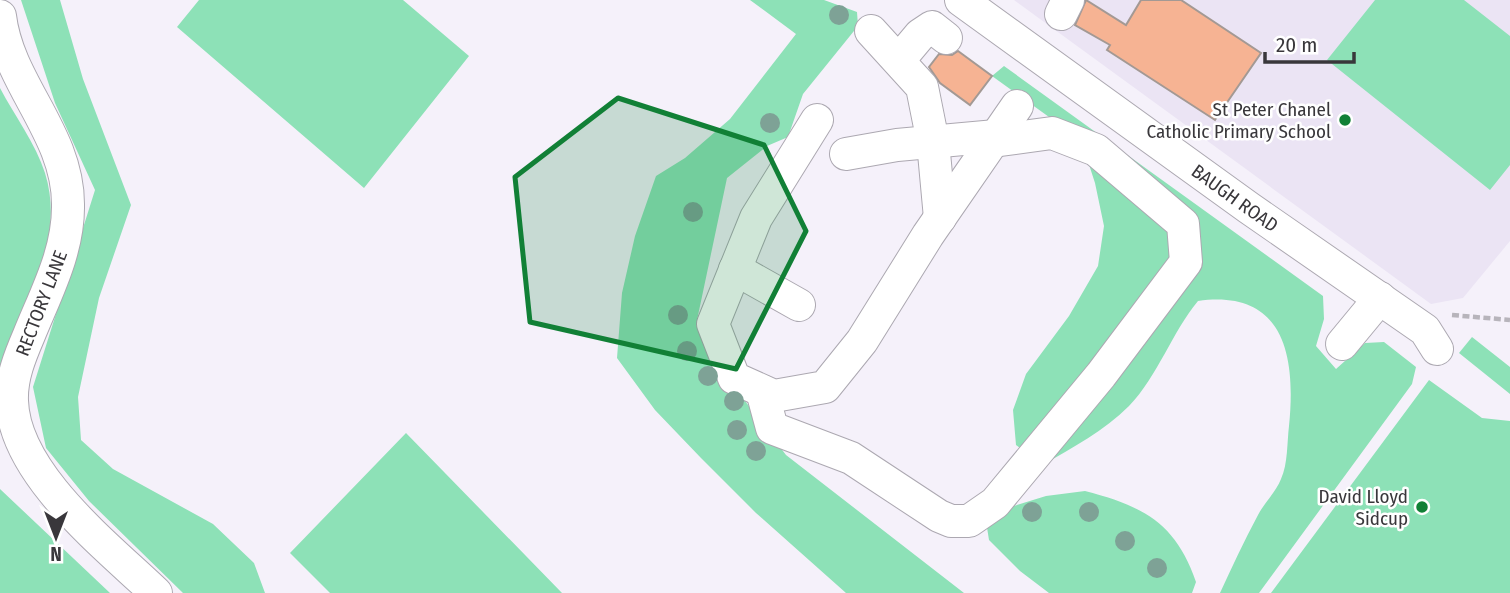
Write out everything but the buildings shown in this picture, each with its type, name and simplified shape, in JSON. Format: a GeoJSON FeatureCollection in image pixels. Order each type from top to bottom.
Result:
{"type":"FeatureCollection","features":[{"type":"Feature","properties":{"kind":"street","name":"BAUGH ROAD"},"geometry":{"type":"LineString","coordinates":[[961,0],[994,9],[1425,330],[1437,349]]}},
{"type":"Feature","properties":{"kind":"street","name":"RECTORY LANE"},"geometry":{"type":"LineString","coordinates":[[0,16],[9,57],[52,133],[66,173],[69,205],[59,262],[13,378],[14,419],[22,443],[37,468],[72,512],[156,593]]}},
{"type":"Feature","properties":{"kind":"street"},"geometry":{"type":"LineString","coordinates":[[899,60],[920,35],[932,27],[946,37]]}},
{"type":"Feature","properties":{"kind":"street"},"geometry":{"type":"LineString","coordinates":[[871,31],[922,87],[933,142],[940,218]]}},
{"type":"Feature","properties":{"kind":"street"},"geometry":{"type":"LineString","coordinates":[[817,120],[756,218],[713,324],[734,378],[774,396],[825,387],[862,341],[940,218],[1017,106]]}},
{"type":"Feature","properties":{"kind":"street"},"geometry":{"type":"LineString","coordinates":[[762,391],[772,428],[850,458],[939,516],[951,521],[969,521],[995,503],[1101,375],[1186,262],[1183,224],[1096,150],[1052,133],[933,142],[845,154]]}},
{"type":"Feature","properties":{"kind":"street"},"geometry":{"type":"LineString","coordinates":[[735,269],[799,305]]}},
{"type":"Feature","properties":{"kind":"street"},"geometry":{"type":"LineString","coordinates":[[1342,344],[1380,299]]}},
{"type":"Feature","properties":{"kind":"path"},"geometry":{"type":"LineString","coordinates":[[1409,318],[1458,314],[1510,320]]}},
{"type":"Feature","properties":{"kind":"highlighted area"},"geometry":{"type":"Polygon","coordinates":[[[618,98],[764,145],[806,231],[736,369],[530,322],[515,177],[618,98]]]}},
{"type":"Feature","properties":{"kind":"shaded area","name":"St Peter Chanel Catholic Primary School"},"geometry":{"type":"Polygon","coordinates":[[[1014,0],[1510,0],[1510,241],[1463,298],[1431,304],[1014,0]]]}},
{"type":"Feature","properties":{"kind":"green space"},"geometry":{"type":"Polygon","coordinates":[[[21,0],[60,0],[83,79],[131,205],[99,298],[78,397],[81,440],[113,469],[213,524],[254,563],[265,593],[183,593],[89,501],[46,448],[33,387],[95,190],[55,103],[21,0]]]}},
{"type":"Feature","properties":{"kind":"green space"},"geometry":{"type":"Polygon","coordinates":[[[199,0],[403,0],[469,56],[364,188],[177,27],[199,0]]]}},
{"type":"Feature","properties":{"kind":"green space"},"geometry":{"type":"Polygon","coordinates":[[[750,0],[824,0],[857,12],[858,26],[803,94],[788,137],[767,146],[727,178],[696,325],[717,364],[786,455],[964,593],[846,593],[756,513],[701,458],[655,410],[617,358],[622,293],[635,236],[656,176],[685,158],[730,119],[796,34],[750,0]]]}},
{"type":"Feature","properties":{"kind":"green space"},"geometry":{"type":"Polygon","coordinates":[[[1375,0],[1464,0],[1510,36],[1510,165],[1490,190],[1327,60],[1375,0]]]}},
{"type":"Feature","properties":{"kind":"green space"},"geometry":{"type":"Polygon","coordinates":[[[1004,66],[1323,296],[1324,319],[1316,346],[1336,369],[1365,343],[1384,342],[1416,367],[1412,384],[1259,593],[1220,593],[1258,515],[1279,484],[1287,453],[1291,400],[1286,353],[1279,333],[1267,317],[1250,306],[1227,300],[1198,301],[1148,381],[1129,406],[1099,431],[1066,452],[1043,465],[1016,445],[1013,410],[1026,374],[1069,316],[1098,266],[1104,226],[1095,183],[1081,140],[992,76],[1004,66]]]}},
{"type":"Feature","properties":{"kind":"green space"},"geometry":{"type":"Polygon","coordinates":[[[0,88],[41,162],[50,198],[50,223],[40,273],[0,367],[0,88]]]}},
{"type":"Feature","properties":{"kind":"green space"},"geometry":{"type":"Polygon","coordinates":[[[1472,337],[1510,367],[1510,394],[1459,353],[1472,337]]]}},
{"type":"Feature","properties":{"kind":"green space","name":"David Lloyd Sidcup"},"geometry":{"type":"Polygon","coordinates":[[[1429,380],[1482,418],[1510,421],[1510,593],[1271,593],[1429,380]]]}},
{"type":"Feature","properties":{"kind":"green space"},"geometry":{"type":"Polygon","coordinates":[[[406,433],[562,593],[330,593],[290,553],[406,433]]]}},
{"type":"Feature","properties":{"kind":"green space"},"geometry":{"type":"Polygon","coordinates":[[[0,489],[110,593],[0,593],[0,489]]]}},
{"type":"Feature","properties":{"kind":"green space"},"geometry":{"type":"Polygon","coordinates":[[[1085,491],[1124,503],[1155,520],[1167,531],[1188,562],[1196,582],[1192,593],[1049,593],[1020,571],[989,540],[985,515],[1046,496],[1085,491]]]}},
{"type":"Feature","properties":{"kind":"place","name":"St Peter Chanel Catholic Primary School"},"geometry":{"type":"Point","coordinates":[1345,120]}},
{"type":"Feature","properties":{"kind":"place","name":"David Lloyd Sidcup"},"geometry":{"type":"Point","coordinates":[1422,507]}}]}
